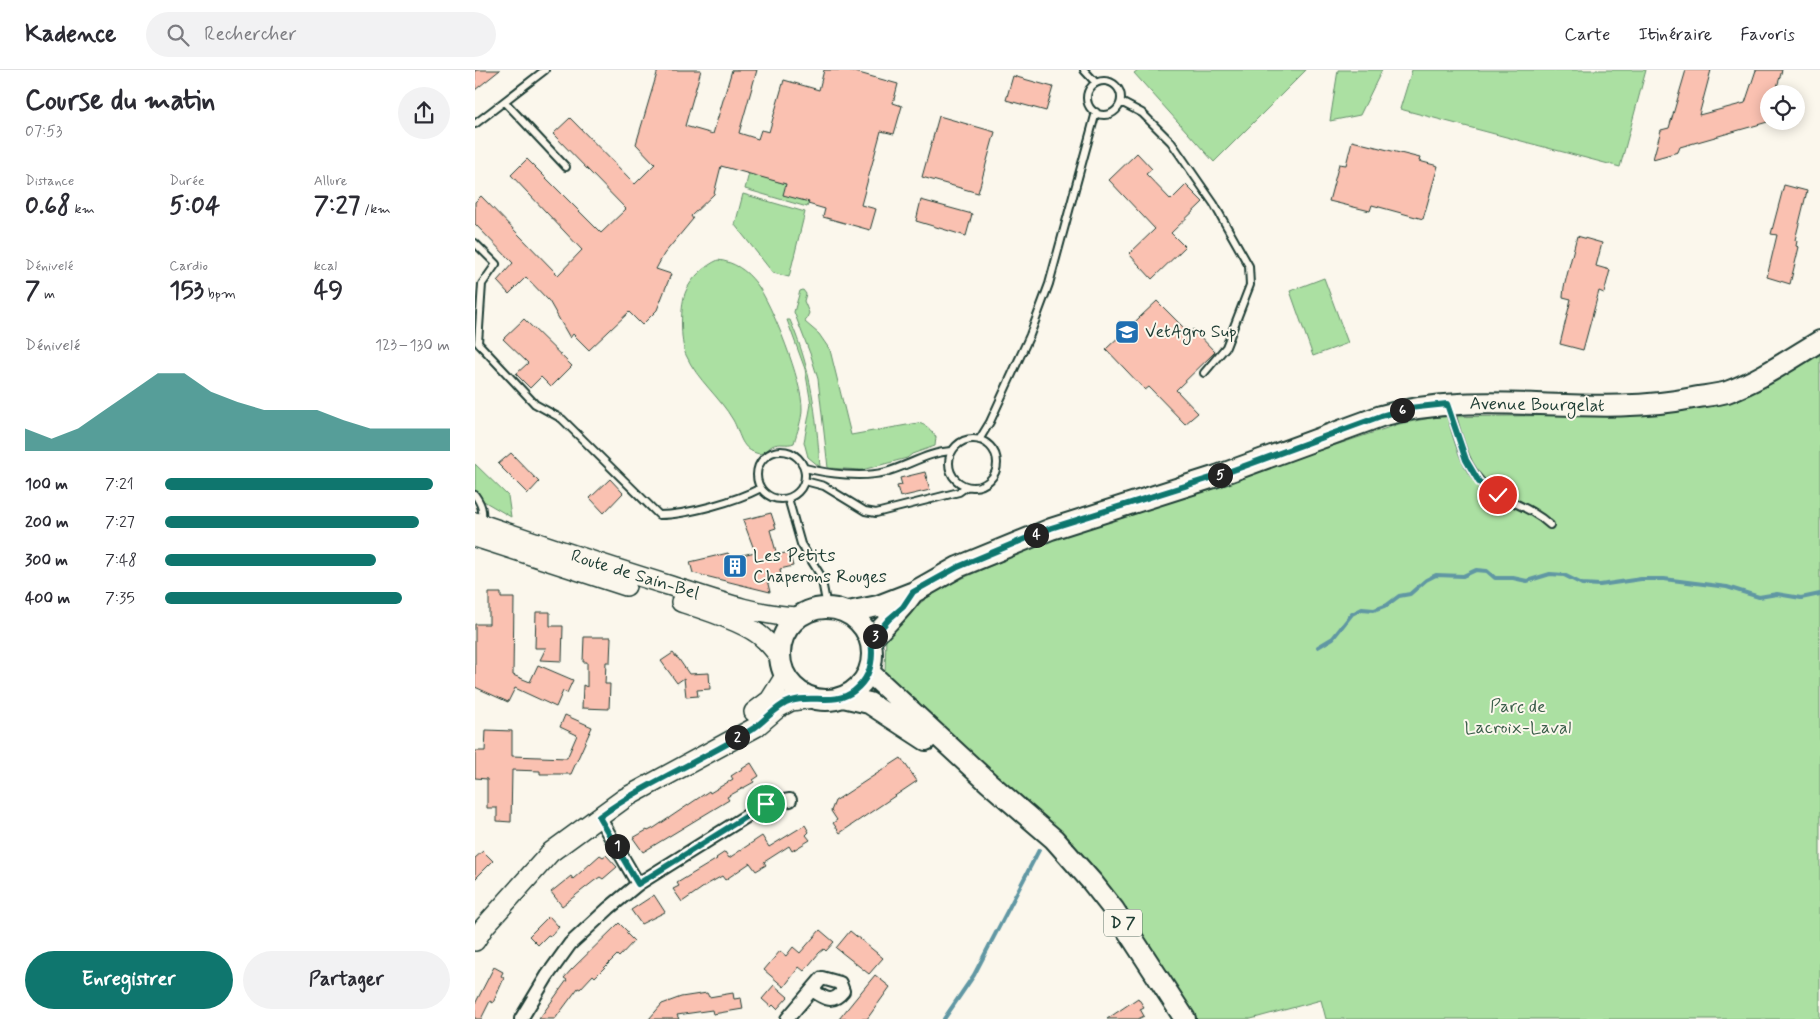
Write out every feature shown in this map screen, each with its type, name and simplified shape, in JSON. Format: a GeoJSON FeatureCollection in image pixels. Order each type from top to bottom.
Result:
{"type":"FeatureCollection","features":[{"type":"Feature","properties":{"kind":"main road","name":"Avenue Bourgelat"},"geometry":{"type":"LineString","coordinates":[[848,612],[878,606],[913,592],[958,567],[1051,528],[1217,476],[1381,416],[1409,408],[1447,404],[1618,406],[1668,404],[1733,389],[1755,380],[1820,342]]}},
{"type":"Feature","properties":{"kind":"main road","name":"Route de Sain-Bel"},"geometry":{"type":"LineString","coordinates":[[477,528],[528,540],[706,597],[776,616],[797,617]]}},
{"type":"Feature","properties":{"kind":"main road","name":"Route de Sain-Bel"},"geometry":{"type":"LineString","coordinates":[[477,528],[719,615],[763,638],[782,666]]}},
{"type":"Feature","properties":{"kind":"main road","name":"Avenue Bourgelat"},"geometry":{"type":"LineString","coordinates":[[871,640],[889,619],[903,607],[913,592]]}},
{"type":"Feature","properties":{"kind":"main road"},"geometry":{"type":"LineString","coordinates":[[475,920],[542,846],[622,786],[708,742],[770,700],[782,666],[781,642],[787,628],[797,617],[811,610],[827,607],[848,612],[866,629],[871,640],[873,653],[869,672],[858,687],[843,698],[827,700],[811,698],[791,701],[778,708],[756,727],[625,798],[551,852],[475,941]]}},
{"type":"Feature","properties":{"kind":"main road"},"geometry":{"type":"LineString","coordinates":[[782,666],[801,693],[811,698]]}},
{"type":"Feature","properties":{"kind":"main road","name":"D 7"},"geometry":{"type":"LineString","coordinates":[[869,672],[989,783],[1049,834],[1114,910],[1184,1018]]}},
{"type":"Feature","properties":{"kind":"main road","name":"D 7"},"geometry":{"type":"LineString","coordinates":[[843,698],[869,703],[910,728],[956,763],[989,783]]}},
{"type":"Feature","properties":{"kind":"street"},"geometry":{"type":"LineString","coordinates":[[521,1019],[547,976],[571,944],[638,884],[766,804],[790,800]]}},
{"type":"Feature","properties":{"kind":"street"},"geometry":{"type":"LineString","coordinates":[[599,817],[638,884]]}},
{"type":"Feature","properties":{"kind":"street"},"geometry":{"type":"LineString","coordinates":[[787,1019],[812,990]]}},
{"type":"Feature","properties":{"kind":"lane"},"geometry":{"type":"LineString","coordinates":[[475,124],[545,70]]}},
{"type":"Feature","properties":{"kind":"lane"},"geometry":{"type":"LineString","coordinates":[[1085,70],[1096,83]]}},
{"type":"Feature","properties":{"kind":"lane"},"geometry":{"type":"LineString","coordinates":[[1107,81],[1117,86],[1121,102],[1111,113],[1096,112],[1087,100],[1089,90],[1096,83],[1107,81]]}},
{"type":"Feature","properties":{"kind":"lane"},"geometry":{"type":"LineString","coordinates":[[505,102],[566,167]]}},
{"type":"Feature","properties":{"kind":"lane"},"geometry":{"type":"LineString","coordinates":[[1121,102],[1142,113],[1171,142],[1214,204],[1249,266],[1250,285],[1226,347],[1204,373]]}},
{"type":"Feature","properties":{"kind":"lane"},"geometry":{"type":"LineString","coordinates":[[979,440],[991,422],[1026,344],[1049,284],[1096,112]]}},
{"type":"Feature","properties":{"kind":"lane"},"geometry":{"type":"LineString","coordinates":[[475,243],[496,264],[482,284],[478,343],[535,404],[562,419],[659,515],[677,515],[748,495],[761,488]]}},
{"type":"Feature","properties":{"kind":"lane"},"geometry":{"type":"LineString","coordinates":[[1447,404],[1466,460],[1479,482],[1498,495],[1538,514],[1550,525]]}},
{"type":"Feature","properties":{"kind":"lane"},"geometry":{"type":"LineString","coordinates":[[805,481],[824,486],[865,511],[876,513],[959,492],[966,487],[983,485],[995,474],[996,457],[992,450],[979,440],[963,441],[952,451],[948,465],[954,479],[966,487]]}},
{"type":"Feature","properties":{"kind":"lane"},"geometry":{"type":"LineString","coordinates":[[787,451],[794,454],[803,462],[805,468],[805,481],[799,492],[788,498],[773,498],[761,488],[757,475],[761,462],[772,452],[787,451]]}},
{"type":"Feature","properties":{"kind":"lane"},"geometry":{"type":"LineString","coordinates":[[805,468],[849,474],[884,472],[941,452],[952,451]]}},
{"type":"Feature","properties":{"kind":"lane"},"geometry":{"type":"LineString","coordinates":[[475,495],[483,511],[477,528]]}},
{"type":"Feature","properties":{"kind":"lane"},"geometry":{"type":"LineString","coordinates":[[788,498],[801,544],[821,576],[827,607]]}},
{"type":"Feature","properties":{"kind":"green space"},"geometry":{"type":"Polygon","coordinates":[[[1138,70],[1306,70],[1214,162],[1134,73],[1138,70]]]}},
{"type":"Feature","properties":{"kind":"green space"},"geometry":{"type":"Polygon","coordinates":[[[1338,70],[1382,70],[1360,115],[1330,121],[1338,70]]]}},
{"type":"Feature","properties":{"kind":"green space"},"geometry":{"type":"Polygon","coordinates":[[[1412,70],[1646,70],[1620,167],[1400,109],[1412,70]]]}},
{"type":"Feature","properties":{"kind":"green space"},"geometry":{"type":"Polygon","coordinates":[[[749,173],[786,184],[809,202],[807,207],[745,189],[749,173]]]}},
{"type":"Feature","properties":{"kind":"green space"},"geometry":{"type":"Polygon","coordinates":[[[743,194],[805,212],[789,277],[773,273],[735,225],[743,194]]]}},
{"type":"Feature","properties":{"kind":"green space"},"geometry":{"type":"Polygon","coordinates":[[[718,260],[734,265],[744,271],[763,293],[778,325],[792,363],[801,397],[801,417],[794,443],[772,446],[761,454],[751,451],[744,444],[728,412],[696,372],[684,349],[682,313],[686,291],[699,272],[718,260]]]}},
{"type":"Feature","properties":{"kind":"green space"},"geometry":{"type":"Polygon","coordinates":[[[1324,278],[1348,343],[1313,356],[1290,291],[1324,278]]]}},
{"type":"Feature","properties":{"kind":"green space"},"geometry":{"type":"Polygon","coordinates":[[[803,290],[806,294],[804,301],[809,313],[805,322],[819,334],[830,350],[851,435],[918,423],[928,428],[936,437],[935,446],[912,454],[907,458],[862,470],[828,468],[818,379],[794,312],[800,291],[803,290]]]}},
{"type":"Feature","properties":{"kind":"green space"},"geometry":{"type":"Polygon","coordinates":[[[787,320],[790,320],[797,339],[812,392],[820,467],[808,457],[804,442],[811,404],[805,369],[787,320]]]}},
{"type":"Feature","properties":{"kind":"green space","name":"Parc de Lacroix-Laval"},"geometry":{"type":"Polygon","coordinates":[[[1820,352],[1820,1019],[1326,1019],[1321,1000],[1251,1019],[1194,1019],[993,777],[885,674],[886,634],[902,617],[940,588],[1053,539],[1399,424],[1436,417],[1659,414],[1683,411],[1715,404],[1820,352]]]}},
{"type":"Feature","properties":{"kind":"green space"},"geometry":{"type":"Polygon","coordinates":[[[475,464],[508,496],[511,517],[475,496],[475,464]]]}},
{"type":"Feature","properties":{"kind":"building"},"geometry":{"type":"Polygon","coordinates":[[[475,70],[500,70],[475,90],[475,70]]]}},
{"type":"Feature","properties":{"kind":"building"},"geometry":{"type":"Polygon","coordinates":[[[658,70],[701,70],[685,126],[713,134],[732,70],[757,70],[739,133],[758,139],[761,130],[769,132],[784,80],[819,90],[824,70],[848,70],[898,84],[893,103],[902,106],[894,134],[881,131],[861,205],[876,209],[870,230],[823,217],[825,209],[808,204],[809,202],[783,195],[786,184],[721,166],[714,194],[691,216],[693,219],[664,254],[656,269],[671,274],[657,310],[642,325],[629,312],[589,350],[573,334],[570,338],[549,301],[526,277],[509,294],[497,281],[513,263],[475,224],[475,202],[481,196],[558,275],[582,250],[511,175],[527,159],[601,233],[626,209],[553,134],[570,118],[635,184],[655,164],[636,144],[658,70]]]}},
{"type":"Feature","properties":{"kind":"building"},"geometry":{"type":"Polygon","coordinates":[[[1686,70],[1711,70],[1699,115],[1745,103],[1756,70],[1782,70],[1778,85],[1760,85],[1760,124],[1680,147],[1678,152],[1653,159],[1661,130],[1669,128],[1686,70]]]}},
{"type":"Feature","properties":{"kind":"building"},"geometry":{"type":"Polygon","coordinates":[[[1013,76],[1053,87],[1046,111],[1006,100],[1013,76]]]}},
{"type":"Feature","properties":{"kind":"building"},"geometry":{"type":"Polygon","coordinates":[[[939,116],[995,132],[978,193],[922,177],[939,116]]]}},
{"type":"Feature","properties":{"kind":"building"},"geometry":{"type":"Polygon","coordinates":[[[1352,141],[1420,158],[1419,161],[1438,166],[1423,219],[1372,205],[1370,211],[1329,201],[1339,164],[1346,165],[1352,141]]]}},
{"type":"Feature","properties":{"kind":"building"},"geometry":{"type":"Polygon","coordinates":[[[1137,153],[1152,169],[1146,174],[1171,200],[1186,185],[1203,202],[1171,233],[1185,247],[1152,279],[1129,254],[1155,229],[1109,180],[1137,153]]]}},
{"type":"Feature","properties":{"kind":"building"},"geometry":{"type":"Polygon","coordinates":[[[1784,185],[1807,191],[1795,240],[1797,241],[1796,246],[1799,247],[1790,284],[1767,277],[1777,235],[1771,234],[1784,185]]]}},
{"type":"Feature","properties":{"kind":"building"},"geometry":{"type":"Polygon","coordinates":[[[921,200],[972,214],[966,236],[916,221],[921,200]]]}},
{"type":"Feature","properties":{"kind":"building"},"geometry":{"type":"Polygon","coordinates":[[[1577,236],[1602,243],[1596,266],[1610,270],[1604,293],[1599,291],[1583,350],[1560,344],[1571,299],[1563,297],[1564,287],[1577,236]]]}},
{"type":"Feature","properties":{"kind":"building"},"geometry":{"type":"Polygon","coordinates":[[[1157,301],[1184,328],[1186,327],[1190,332],[1193,329],[1215,352],[1176,390],[1198,413],[1185,424],[1149,387],[1145,390],[1106,349],[1157,301]]]}},
{"type":"Feature","properties":{"kind":"building"},"geometry":{"type":"Polygon","coordinates":[[[524,319],[572,366],[551,387],[541,377],[530,388],[516,374],[528,363],[503,339],[524,319]]]}},
{"type":"Feature","properties":{"kind":"building"},"geometry":{"type":"Polygon","coordinates":[[[511,453],[539,482],[528,494],[498,464],[511,453]]]}},
{"type":"Feature","properties":{"kind":"building"},"geometry":{"type":"Polygon","coordinates":[[[925,472],[930,490],[900,497],[897,486],[902,485],[900,478],[925,472]]]}},
{"type":"Feature","properties":{"kind":"building"},"geometry":{"type":"Polygon","coordinates":[[[610,479],[623,493],[604,513],[590,498],[610,479]]]}},
{"type":"Feature","properties":{"kind":"building","name":"Les Petits Chaperons Rouges"},"geometry":{"type":"Polygon","coordinates":[[[771,513],[776,528],[770,530],[777,555],[789,552],[793,566],[780,569],[781,575],[767,580],[770,592],[693,573],[690,562],[728,553],[730,558],[755,552],[743,520],[771,513]]]}},
{"type":"Feature","properties":{"kind":"building"},"geometry":{"type":"Polygon","coordinates":[[[489,593],[501,593],[501,598],[514,598],[513,675],[530,682],[538,665],[573,680],[567,693],[563,691],[556,707],[515,688],[508,702],[475,687],[475,624],[489,624],[489,593]]]}},
{"type":"Feature","properties":{"kind":"building"},"geometry":{"type":"Polygon","coordinates":[[[536,612],[550,612],[550,626],[563,626],[562,661],[540,660],[546,648],[535,648],[536,612]]]}},
{"type":"Feature","properties":{"kind":"building"},"geometry":{"type":"Polygon","coordinates":[[[584,637],[611,637],[610,662],[606,662],[605,684],[610,684],[609,709],[582,708],[583,685],[587,687],[587,662],[583,662],[584,637]]]}},
{"type":"Feature","properties":{"kind":"building"},"geometry":{"type":"Polygon","coordinates":[[[673,653],[689,674],[709,673],[710,689],[697,690],[698,696],[686,697],[684,678],[677,683],[661,661],[673,653]]]}},
{"type":"Feature","properties":{"kind":"building"},"geometry":{"type":"Polygon","coordinates":[[[565,715],[592,727],[571,774],[540,774],[540,771],[512,770],[511,822],[497,821],[497,808],[487,808],[487,779],[475,778],[475,751],[485,751],[486,730],[512,731],[512,756],[567,758],[577,735],[560,727],[565,715]]]}},
{"type":"Feature","properties":{"kind":"building"},"geometry":{"type":"Polygon","coordinates":[[[901,758],[917,781],[840,833],[833,823],[837,820],[831,811],[835,801],[901,758]]]}},
{"type":"Feature","properties":{"kind":"building"},"geometry":{"type":"Polygon","coordinates":[[[751,763],[759,776],[753,780],[754,782],[727,797],[729,800],[643,852],[633,838],[654,828],[709,791],[710,793],[733,779],[731,776],[751,763]]]}},
{"type":"Feature","properties":{"kind":"building"},"geometry":{"type":"Polygon","coordinates":[[[805,825],[809,832],[806,835],[810,840],[792,851],[789,846],[764,862],[766,865],[756,871],[750,863],[725,880],[722,876],[708,884],[682,902],[673,889],[679,886],[677,883],[717,859],[725,852],[729,858],[762,836],[769,847],[805,825]]]}},
{"type":"Feature","properties":{"kind":"building"},"geometry":{"type":"Polygon","coordinates":[[[483,851],[493,861],[475,879],[475,858],[483,851]]]}},
{"type":"Feature","properties":{"kind":"building"},"geometry":{"type":"Polygon","coordinates":[[[600,855],[603,857],[606,855],[617,867],[603,879],[600,877],[594,881],[562,906],[551,892],[571,876],[573,879],[600,855]]]}},
{"type":"Feature","properties":{"kind":"building"},"geometry":{"type":"Polygon","coordinates":[[[654,895],[665,912],[641,924],[631,910],[654,895]]]}},
{"type":"Feature","properties":{"kind":"building"},"geometry":{"type":"Polygon","coordinates":[[[549,916],[559,927],[551,936],[548,935],[538,945],[529,936],[549,916]]]}},
{"type":"Feature","properties":{"kind":"building"},"geometry":{"type":"Polygon","coordinates":[[[619,923],[634,941],[619,957],[617,955],[595,977],[593,975],[580,989],[578,988],[555,1019],[539,1019],[567,980],[564,978],[619,923]]]}},
{"type":"Feature","properties":{"kind":"building"},"geometry":{"type":"Polygon","coordinates":[[[820,930],[834,942],[826,951],[824,949],[819,953],[804,971],[799,967],[784,987],[764,970],[780,951],[786,956],[793,947],[800,953],[820,930]]]}},
{"type":"Feature","properties":{"kind":"building"},"geometry":{"type":"Polygon","coordinates":[[[850,931],[883,958],[869,974],[836,948],[850,931]]]}},
{"type":"Feature","properties":{"kind":"building"},"geometry":{"type":"Polygon","coordinates":[[[494,967],[503,972],[501,976],[504,978],[493,1003],[490,1001],[481,1019],[475,1019],[475,1004],[494,967]]]}},
{"type":"Feature","properties":{"kind":"building"},"geometry":{"type":"Polygon","coordinates":[[[875,975],[890,987],[867,1019],[839,1019],[875,975]]]}},
{"type":"Feature","properties":{"kind":"building"},"geometry":{"type":"Polygon","coordinates":[[[774,985],[788,997],[777,1009],[773,1005],[771,1007],[762,999],[774,985]]]}},
{"type":"Feature","properties":{"kind":"building"},"geometry":{"type":"Polygon","coordinates":[[[707,993],[709,997],[733,993],[734,999],[741,998],[743,1009],[713,1014],[712,1010],[677,1015],[679,1019],[649,1019],[662,1004],[681,997],[707,993]]]}},
{"type":"Feature","properties":{"kind":"building"},"geometry":{"type":"Polygon","coordinates":[[[1138,998],[1144,1007],[1140,1009],[1144,1016],[1138,1019],[1107,1019],[1138,998]]]}},
{"type":"Feature","properties":{"kind":"waterway"},"geometry":{"type":"LineString","coordinates":[[1318,647],[1333,638],[1352,614],[1362,609],[1374,610],[1387,605],[1399,596],[1410,594],[1426,580],[1436,575],[1463,576],[1476,570],[1487,571],[1495,578],[1513,578],[1527,581],[1550,574],[1564,575],[1582,584],[1600,585],[1641,579],[1664,579],[1727,587],[1759,597],[1777,594],[1801,598],[1820,594]]}},
{"type":"Feature","properties":{"kind":"waterway"},"geometry":{"type":"LineString","coordinates":[[944,1019],[974,975],[1039,850]]}},
{"type":"Feature","properties":{"kind":"place","name":"VetAgro Sup"},"geometry":{"type":"Point","coordinates":[1127,332]}},
{"type":"Feature","properties":{"kind":"place","name":"Les Petits Chaperons Rouges"},"geometry":{"type":"Point","coordinates":[735,566]}},
{"type":"Feature","properties":{"kind":"route"},"geometry":{"type":"LineString","coordinates":[[766,804],[638,884],[599,817],[625,798],[756,727],[778,708],[791,701],[811,698],[827,700],[843,698],[854,692],[863,683],[869,672],[873,653],[871,640],[889,619],[903,607],[913,592],[958,567],[1051,528],[1217,476],[1381,416],[1409,408],[1447,404],[1466,460],[1479,482],[1498,495]]}}]}
